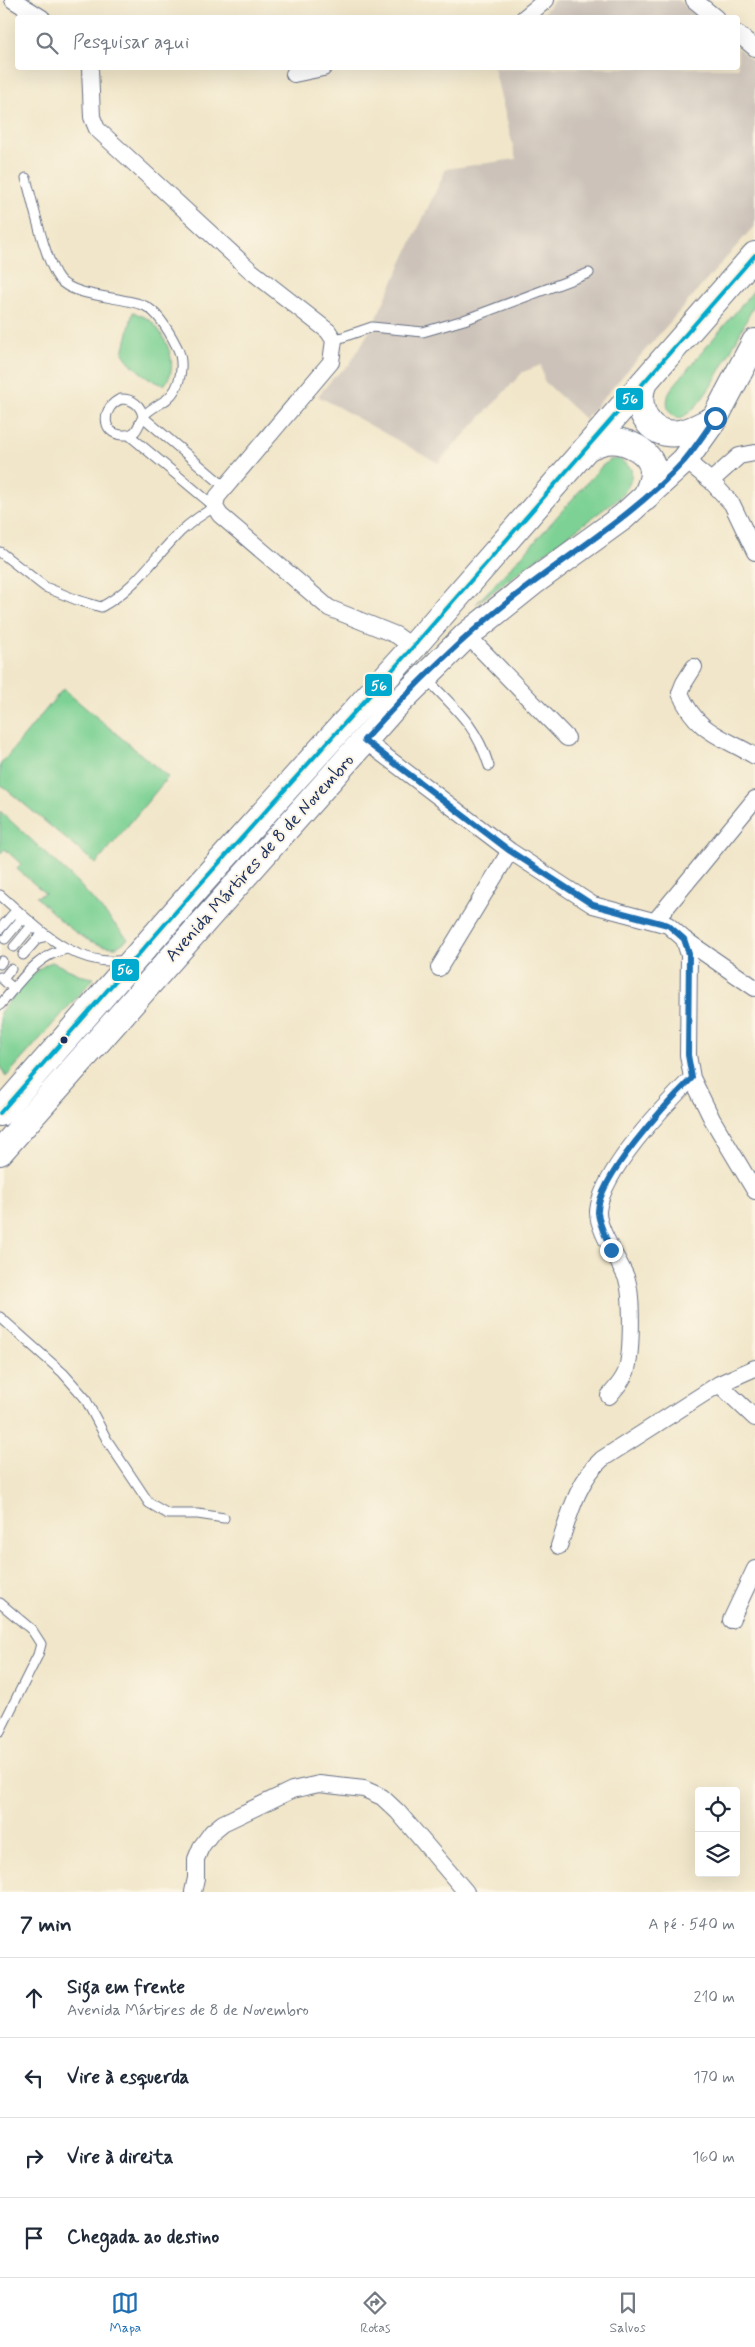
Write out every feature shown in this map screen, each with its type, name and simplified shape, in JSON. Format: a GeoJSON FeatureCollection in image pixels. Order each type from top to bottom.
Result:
{"type":"FeatureCollection","features":[{"type":"Feature","properties":{"kind":"main road","name":"Avenida Mártires de 8 de Novembro"},"geometry":{"type":"LineString","coordinates":[[0,1113],[413,647],[755,255]]}},
{"type":"Feature","properties":{"kind":"main road","name":"Avenida Mártires de 8 de Novembro"},"geometry":{"type":"LineString","coordinates":[[0,1152],[364,740],[424,676],[467,635],[510,600],[623,517],[685,460],[715,418],[752,350]]}},
{"type":"Feature","properties":{"kind":"main road"},"geometry":{"type":"LineString","coordinates":[[644,382],[639,394],[639,407],[650,424],[658,430],[669,434],[680,433],[715,418]]}},
{"type":"Feature","properties":{"kind":"main road"},"geometry":{"type":"LineString","coordinates":[[587,448],[606,441],[616,441],[629,444],[641,450],[648,458],[653,471],[651,485],[645,498]]}},
{"type":"Feature","properties":{"kind":"street"},"geometry":{"type":"LineString","coordinates":[[13,0],[37,15]]}},
{"type":"Feature","properties":{"kind":"street"},"geometry":{"type":"LineString","coordinates":[[528,15],[546,0]]}},
{"type":"Feature","properties":{"kind":"street"},"geometry":{"type":"LineString","coordinates":[[694,0],[712,15]]}},
{"type":"Feature","properties":{"kind":"street"},"geometry":{"type":"LineString","coordinates":[[740,36],[755,48]]}},
{"type":"Feature","properties":{"kind":"street"},"geometry":{"type":"LineString","coordinates":[[90,70],[92,118],[97,129],[250,270],[328,331],[334,340],[331,362],[216,497],[215,507],[220,515],[329,608],[396,636],[413,647]]}},
{"type":"Feature","properties":{"kind":"street"},"geometry":{"type":"LineString","coordinates":[[294,74],[313,70]]}},
{"type":"Feature","properties":{"kind":"street"},"geometry":{"type":"LineString","coordinates":[[711,481],[739,456],[755,453]]}},
{"type":"Feature","properties":{"kind":"street"},"geometry":{"type":"LineString","coordinates":[[685,460],[711,481],[732,504],[755,552]]}},
{"type":"Feature","properties":{"kind":"street"},"geometry":{"type":"LineString","coordinates":[[467,635],[567,738]]}},
{"type":"Feature","properties":{"kind":"street"},"geometry":{"type":"LineString","coordinates":[[694,667],[680,693],[684,702],[700,725],[709,732],[755,756]]}},
{"type":"Feature","properties":{"kind":"street"},"geometry":{"type":"LineString","coordinates":[[364,740],[510,851],[593,905],[656,920],[668,925],[684,939],[755,988]]}},
{"type":"Feature","properties":{"kind":"street"},"geometry":{"type":"LineString","coordinates":[[656,920],[755,799]]}},
{"type":"Feature","properties":{"kind":"street"},"geometry":{"type":"LineString","coordinates":[[439,968],[510,851]]}},
{"type":"Feature","properties":{"kind":"street"},"geometry":{"type":"LineString","coordinates":[[684,939],[689,954],[688,1055],[692,1078],[712,1119],[755,1191]]}},
{"type":"Feature","properties":{"kind":"street"},"geometry":{"type":"LineString","coordinates":[[609,1396],[621,1384],[630,1354],[630,1285],[611,1250],[598,1214],[599,1207],[608,1181],[638,1138],[692,1078]]}},
{"type":"Feature","properties":{"kind":"street"},"geometry":{"type":"LineString","coordinates":[[559,1546],[576,1500],[592,1468],[602,1459],[720,1384],[755,1368]]}},
{"type":"Feature","properties":{"kind":"street"},"geometry":{"type":"LineString","coordinates":[[720,1384],[755,1418]]}},
{"type":"Feature","properties":{"kind":"street"},"geometry":{"type":"LineString","coordinates":[[731,1620],[755,1569]]}},
{"type":"Feature","properties":{"kind":"street"},"geometry":{"type":"LineString","coordinates":[[193,1892],[196,1878],[196,1859],[201,1846],[223,1822],[292,1790],[319,1784],[364,1789],[382,1796],[398,1812],[466,1892]]}},
{"type":"Feature","properties":{"kind":"lane"},"geometry":{"type":"LineString","coordinates":[[26,178],[52,267],[60,280],[73,289],[146,306],[168,330],[179,351],[181,376],[170,398],[143,417],[139,428],[129,435]]}},
{"type":"Feature","properties":{"kind":"lane"},"geometry":{"type":"LineString","coordinates":[[334,340],[372,327],[423,332],[464,320],[589,273]]}},
{"type":"Feature","properties":{"kind":"lane"},"geometry":{"type":"LineString","coordinates":[[0,552],[45,586],[77,600],[101,607],[115,600],[141,576],[180,532],[196,518],[215,507],[129,435],[118,434],[109,427],[106,416],[110,405],[121,399],[128,399],[138,405],[143,417],[225,486]]}},
{"type":"Feature","properties":{"kind":"lane"},"geometry":{"type":"LineString","coordinates":[[424,676],[470,724],[484,749],[489,766]]}},
{"type":"Feature","properties":{"kind":"lane"},"geometry":{"type":"LineString","coordinates":[[2,899],[67,949],[97,960],[113,962],[136,958]]}},
{"type":"Feature","properties":{"kind":"lane"},"geometry":{"type":"LineString","coordinates":[[0,923],[10,912],[33,923],[38,938],[11,943]]}},
{"type":"Feature","properties":{"kind":"lane"},"geometry":{"type":"LineString","coordinates":[[11,943],[13,914],[33,923]]}},
{"type":"Feature","properties":{"kind":"lane"},"geometry":{"type":"LineString","coordinates":[[11,943],[26,926],[33,923]]}},
{"type":"Feature","properties":{"kind":"lane"},"geometry":{"type":"LineString","coordinates":[[0,1005],[40,960],[55,951],[67,949]]}},
{"type":"Feature","properties":{"kind":"lane"},"geometry":{"type":"LineString","coordinates":[[5,965],[1,977],[14,989]]}},
{"type":"Feature","properties":{"kind":"lane"},"geometry":{"type":"LineString","coordinates":[[0,1317],[63,1373],[85,1398],[106,1440],[149,1503],[168,1514],[198,1514],[224,1518]]}},
{"type":"Feature","properties":{"kind":"lane"},"geometry":{"type":"LineString","coordinates":[[0,1603],[32,1630],[41,1644],[38,1655],[0,1730]]}},
{"type":"Feature","properties":{"kind":"shaded area"},"geometry":{"type":"Polygon","coordinates":[[[555,0],[678,0],[697,15],[541,15],[555,0]]]}},
{"type":"Feature","properties":{"kind":"shaded area"},"geometry":{"type":"Polygon","coordinates":[[[740,50],[755,63],[755,225],[585,419],[544,381],[541,365],[523,372],[438,463],[318,396],[333,378],[349,365],[372,327],[446,169],[516,159],[494,70],[740,70],[740,50]]]}},
{"type":"Feature","properties":{"kind":"green space"},"geometry":{"type":"Polygon","coordinates":[[[755,289],[755,304],[712,385],[691,411],[680,418],[671,414],[667,402],[671,389],[755,289]]]}},
{"type":"Feature","properties":{"kind":"green space"},"geometry":{"type":"Polygon","coordinates":[[[133,312],[145,317],[157,327],[170,352],[171,370],[169,378],[164,385],[141,372],[130,363],[123,353],[133,312]]]}},
{"type":"Feature","properties":{"kind":"green space"},"geometry":{"type":"Polygon","coordinates":[[[619,459],[631,468],[629,484],[620,497],[476,604],[601,467],[610,460],[619,459]]]}},
{"type":"Feature","properties":{"kind":"green space"},"geometry":{"type":"Polygon","coordinates":[[[63,689],[168,777],[96,864],[0,784],[0,765],[63,689]]]}},
{"type":"Feature","properties":{"kind":"green space"},"geometry":{"type":"Polygon","coordinates":[[[0,811],[77,882],[128,939],[117,947],[94,943],[73,930],[36,897],[45,893],[17,869],[21,864],[5,849],[0,854],[0,811]]]}},
{"type":"Feature","properties":{"kind":"green space"},"geometry":{"type":"Polygon","coordinates":[[[52,962],[83,976],[94,978],[6,1077],[0,1064],[0,1012],[31,976],[52,962]]]}},
{"type":"Feature","properties":{"kind":"transit line","name":"56"},"geometry":{"type":"LineString","coordinates":[[0,1113],[194,891],[413,647],[755,255]]}},
{"type":"Feature","properties":{"kind":"route"},"geometry":{"type":"LineString","coordinates":[[611,1250],[598,1214],[608,1181],[653,1119],[692,1078],[688,1055],[689,954],[684,939],[668,925],[656,920],[593,905],[510,851],[364,740],[393,708],[467,635],[532,583],[623,517],[665,480],[685,460],[715,418]]}}]}
